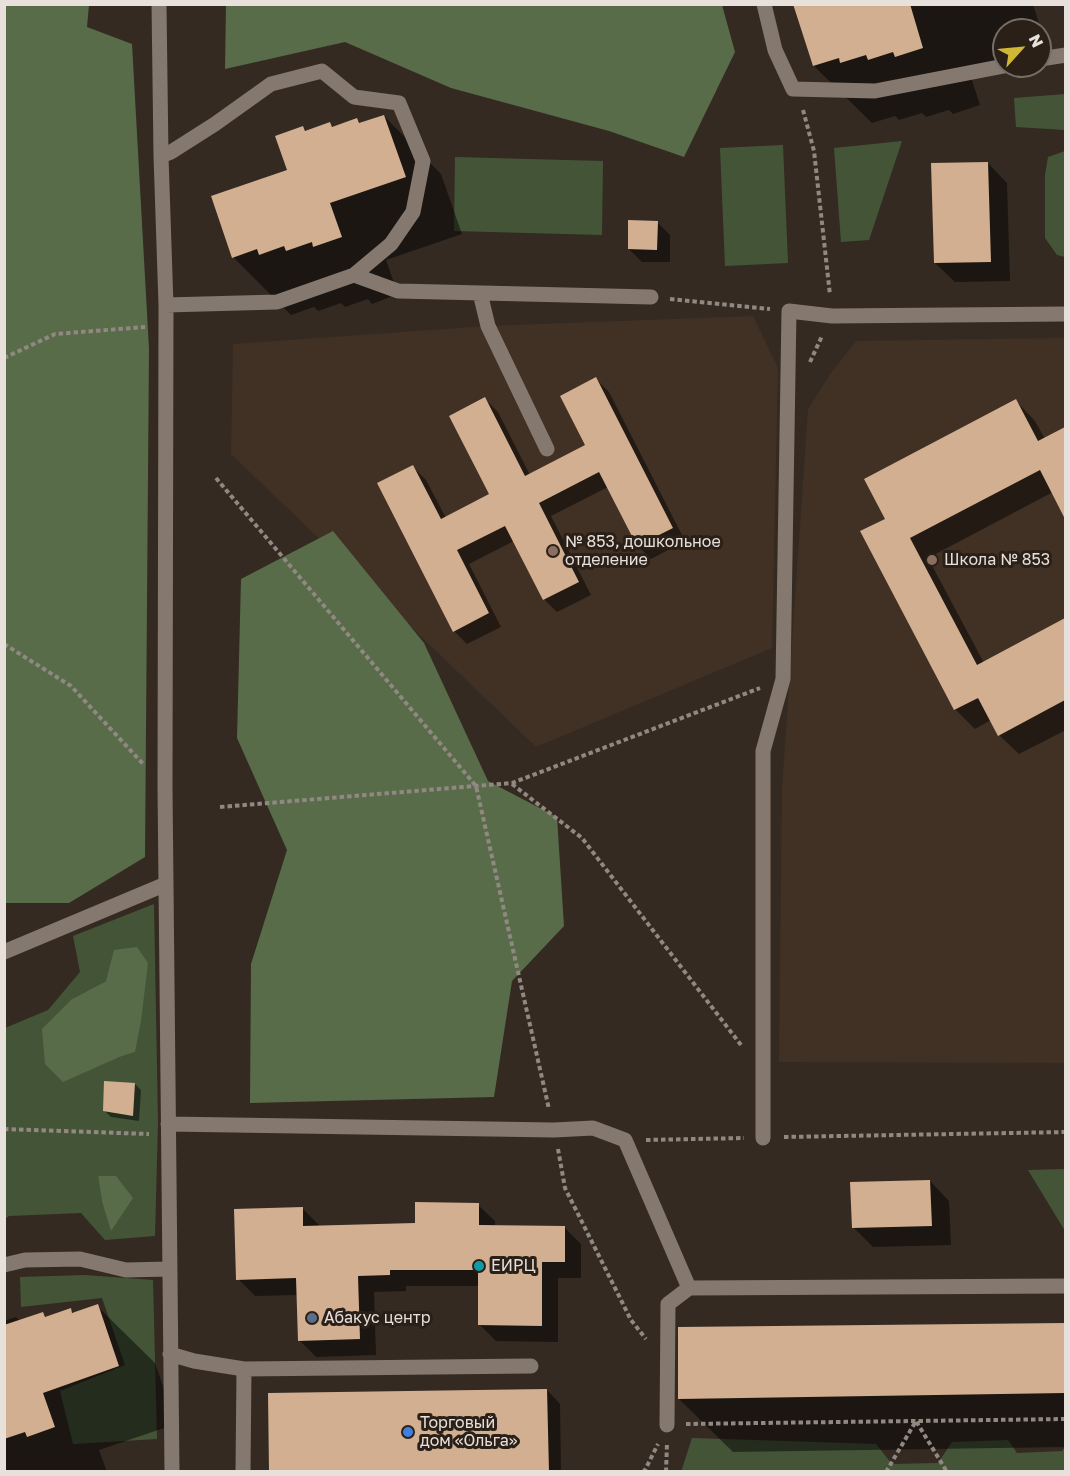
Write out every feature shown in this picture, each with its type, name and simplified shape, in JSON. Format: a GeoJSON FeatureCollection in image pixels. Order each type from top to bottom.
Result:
{"type":"FeatureCollection","features":[{"type":"Feature","properties":{"kind":"lane"},"geometry":{"type":"LineString","coordinates":[[159,4],[166,305],[165,787],[172,1472]]}},
{"type":"Feature","properties":{"kind":"lane"},"geometry":{"type":"LineString","coordinates":[[764,4],[775,50],[793,89],[875,91],[992,68]]}},
{"type":"Feature","properties":{"kind":"lane"},"geometry":{"type":"LineString","coordinates":[[161,156],[215,124],[271,84],[322,71],[354,98],[399,103],[423,161],[413,212],[391,244],[354,275],[277,302],[166,305]]}},
{"type":"Feature","properties":{"kind":"lane"},"geometry":{"type":"LineString","coordinates":[[354,275],[398,291],[651,297]]}},
{"type":"Feature","properties":{"kind":"lane"},"geometry":{"type":"LineString","coordinates":[[480,293],[488,326],[547,449]]}},
{"type":"Feature","properties":{"kind":"lane"},"geometry":{"type":"LineString","coordinates":[[763,1138],[763,751],[783,679],[789,311],[832,316],[1065,314]]}},
{"type":"Feature","properties":{"kind":"lane"},"geometry":{"type":"LineString","coordinates":[[4,952],[166,884]]}},
{"type":"Feature","properties":{"kind":"lane"},"geometry":{"type":"LineString","coordinates":[[168,1129],[554,1130],[594,1128],[625,1140],[689,1288]]}},
{"type":"Feature","properties":{"kind":"lane"},"geometry":{"type":"LineString","coordinates":[[4,1265],[25,1260],[80,1259],[126,1269],[169,1269]]}},
{"type":"Feature","properties":{"kind":"lane"},"geometry":{"type":"LineString","coordinates":[[667,1425],[669,1304],[689,1288],[1065,1286]]}},
{"type":"Feature","properties":{"kind":"lane"},"geometry":{"type":"LineString","coordinates":[[170,1354],[194,1361],[244,1369],[531,1366]]}},
{"type":"Feature","properties":{"kind":"lane"},"geometry":{"type":"LineString","coordinates":[[243,1472],[244,1369]]}},
{"type":"Feature","properties":{"kind":"path"},"geometry":{"type":"LineString","coordinates":[[798,89],[814,151],[832,316],[807,368]]}},
{"type":"Feature","properties":{"kind":"path"},"geometry":{"type":"LineString","coordinates":[[651,297],[789,311]]}},
{"type":"Feature","properties":{"kind":"path"},"geometry":{"type":"LineString","coordinates":[[4,358],[55,334],[166,326]]}},
{"type":"Feature","properties":{"kind":"path"},"geometry":{"type":"LineString","coordinates":[[216,478],[476,786],[565,1188],[631,1320],[668,1365]]}},
{"type":"Feature","properties":{"kind":"path"},"geometry":{"type":"LineString","coordinates":[[4,644],[71,686],[165,787]]}},
{"type":"Feature","properties":{"kind":"path"},"geometry":{"type":"LineString","coordinates":[[220,807],[512,783],[783,679]]}},
{"type":"Feature","properties":{"kind":"path"},"geometry":{"type":"LineString","coordinates":[[512,783],[582,838],[741,1045]]}},
{"type":"Feature","properties":{"kind":"path"},"geometry":{"type":"LineString","coordinates":[[4,1129],[168,1129]]}},
{"type":"Feature","properties":{"kind":"path"},"geometry":{"type":"LineString","coordinates":[[625,1140],[1065,1132]]}},
{"type":"Feature","properties":{"kind":"path"},"geometry":{"type":"LineString","coordinates":[[642,1472],[667,1425],[1065,1419]]}},
{"type":"Feature","properties":{"kind":"path"},"geometry":{"type":"LineString","coordinates":[[886,1471],[916,1421]]}},
{"type":"Feature","properties":{"kind":"path"},"geometry":{"type":"LineString","coordinates":[[916,1421],[947,1472]]}},
{"type":"Feature","properties":{"kind":"shaded area","name":"№ 853, дошкольное отделение"},"geometry":{"type":"Polygon","coordinates":[[[753,316],[778,368],[772,648],[536,747],[231,454],[233,344],[488,326],[753,316]]]}},
{"type":"Feature","properties":{"kind":"shaded area","name":"Школа № 853"},"geometry":{"type":"Polygon","coordinates":[[[1065,338],[1065,1063],[779,1062],[782,789],[808,409],[831,373],[856,341],[1065,338]]]}},
{"type":"Feature","properties":{"kind":"green space"},"geometry":{"type":"Polygon","coordinates":[[[5,4],[89,5],[87,27],[132,44],[149,349],[145,857],[69,903],[5,903],[5,4]]]}},
{"type":"Feature","properties":{"kind":"green space"},"geometry":{"type":"Polygon","coordinates":[[[226,5],[722,5],[735,52],[684,157],[609,131],[451,88],[345,42],[225,69],[226,5]]]}},
{"type":"Feature","properties":{"kind":"green space"},"geometry":{"type":"Polygon","coordinates":[[[1065,94],[1065,130],[1016,127],[1014,98],[1065,94]]]}},
{"type":"Feature","properties":{"kind":"green space"},"geometry":{"type":"Polygon","coordinates":[[[902,141],[869,240],[841,242],[834,148],[902,141]]]}},
{"type":"Feature","properties":{"kind":"green space"},"geometry":{"type":"Polygon","coordinates":[[[783,145],[788,263],[725,266],[720,148],[783,145]]]}},
{"type":"Feature","properties":{"kind":"green space"},"geometry":{"type":"Polygon","coordinates":[[[1066,151],[1065,257],[1057,255],[1045,238],[1045,175],[1048,157],[1066,151]]]}},
{"type":"Feature","properties":{"kind":"green space"},"geometry":{"type":"Polygon","coordinates":[[[455,157],[603,161],[602,235],[454,231],[455,157]]]}},
{"type":"Feature","properties":{"kind":"green space"},"geometry":{"type":"Polygon","coordinates":[[[333,531],[424,643],[488,781],[557,817],[564,926],[512,981],[494,1097],[250,1103],[251,964],[287,850],[237,738],[241,579],[333,531]]]}},
{"type":"Feature","properties":{"kind":"green space"},"geometry":{"type":"Polygon","coordinates":[[[154,904],[158,1122],[155,1236],[105,1240],[81,1213],[9,1216],[5,1219],[5,1028],[48,1010],[80,972],[73,936],[154,904]],[[106,981],[72,999],[117,1058],[135,1052],[106,981]],[[98,1176],[102,1202],[111,1230],[116,1176],[98,1176]]]}},
{"type":"Feature","properties":{"kind":"green space"},"geometry":{"type":"Polygon","coordinates":[[[137,947],[148,963],[135,1052],[63,1082],[45,1064],[42,1029],[72,999],[106,981],[114,950],[137,947]]]}},
{"type":"Feature","properties":{"kind":"green space"},"geometry":{"type":"Polygon","coordinates":[[[1066,1169],[1065,1231],[1028,1170],[1066,1169]]]}},
{"type":"Feature","properties":{"kind":"green space"},"geometry":{"type":"Polygon","coordinates":[[[98,1176],[116,1176],[133,1198],[111,1231],[102,1202],[98,1176]]]}},
{"type":"Feature","properties":{"kind":"green space"},"geometry":{"type":"Polygon","coordinates":[[[85,1275],[153,1280],[157,1439],[73,1444],[60,1391],[125,1365],[102,1298],[21,1307],[20,1277],[85,1275]]]}},
{"type":"Feature","properties":{"kind":"green space"},"geometry":{"type":"Polygon","coordinates":[[[692,1438],[876,1444],[892,1464],[938,1463],[952,1442],[1008,1440],[1017,1453],[1062,1451],[1065,1447],[1065,1471],[681,1472],[692,1438]]]}},
{"type":"Feature","properties":{"kind":"building"},"geometry":{"type":"Polygon","coordinates":[[[793,4],[910,4],[923,48],[895,57],[893,52],[868,60],[866,55],[840,63],[839,58],[813,66],[793,4]]]}},
{"type":"Feature","properties":{"kind":"building"},"geometry":{"type":"Polygon","coordinates":[[[384,115],[406,177],[330,203],[342,237],[313,247],[312,242],[286,251],[284,246],[259,255],[257,249],[232,258],[211,196],[287,170],[275,136],[303,126],[305,131],[330,122],[332,127],[357,118],[359,123],[384,115]]]}},
{"type":"Feature","properties":{"kind":"building"},"geometry":{"type":"Polygon","coordinates":[[[988,162],[991,262],[934,263],[931,163],[988,162]]]}},
{"type":"Feature","properties":{"kind":"building"},"geometry":{"type":"Polygon","coordinates":[[[628,220],[658,221],[657,250],[628,249],[628,220]]]}},
{"type":"Feature","properties":{"kind":"building"},"geometry":{"type":"Polygon","coordinates":[[[596,377],[673,528],[637,546],[599,472],[539,503],[579,582],[543,600],[505,526],[457,550],[489,613],[453,632],[377,483],[413,465],[441,519],[489,494],[449,416],[485,397],[525,476],[585,445],[560,396],[596,377]]]}},
{"type":"Feature","properties":{"kind":"building"},"geometry":{"type":"Polygon","coordinates":[[[1016,399],[1038,441],[1065,427],[1065,519],[1040,470],[910,538],[977,665],[1065,618],[1065,700],[998,736],[978,698],[954,710],[860,531],[885,519],[864,479],[1016,399]]]}},
{"type":"Feature","properties":{"kind":"building"},"geometry":{"type":"Polygon","coordinates":[[[104,1081],[135,1083],[133,1116],[103,1111],[104,1081]]]}},
{"type":"Feature","properties":{"kind":"building"},"geometry":{"type":"Polygon","coordinates":[[[930,1180],[932,1226],[852,1228],[850,1182],[930,1180]]]}},
{"type":"Feature","properties":{"kind":"building"},"geometry":{"type":"Polygon","coordinates":[[[415,1202],[479,1203],[479,1225],[565,1226],[565,1262],[542,1262],[542,1326],[478,1325],[478,1270],[390,1270],[390,1275],[358,1276],[360,1339],[298,1341],[296,1278],[236,1280],[234,1209],[303,1207],[303,1226],[415,1223],[415,1202]]]}},
{"type":"Feature","properties":{"kind":"building"},"geometry":{"type":"Polygon","coordinates":[[[98,1304],[119,1366],[43,1393],[55,1427],[27,1437],[25,1432],[4,1439],[4,1325],[43,1312],[45,1317],[71,1308],[72,1313],[98,1304]]]}},
{"type":"Feature","properties":{"kind":"building"},"geometry":{"type":"Polygon","coordinates":[[[1065,1323],[1065,1393],[678,1399],[678,1327],[1065,1323]]]}},
{"type":"Feature","properties":{"kind":"building","name":"Торговый дом «Ольга»"},"geometry":{"type":"Polygon","coordinates":[[[547,1389],[549,1472],[269,1472],[268,1393],[547,1389]]]}},
{"type":"Feature","properties":{"kind":"place","name":"№ 853, дошкольное отделение"},"geometry":{"type":"Point","coordinates":[553,551]}},
{"type":"Feature","properties":{"kind":"place","name":"Школа № 853"},"geometry":{"type":"Point","coordinates":[932,560]}},
{"type":"Feature","properties":{"kind":"place","name":"ЕИРЦ"},"geometry":{"type":"Point","coordinates":[479,1266]}},
{"type":"Feature","properties":{"kind":"place","name":"Абакус центр"},"geometry":{"type":"Point","coordinates":[312,1318]}},
{"type":"Feature","properties":{"kind":"place","name":"Торговый дом «Ольга»"},"geometry":{"type":"Point","coordinates":[408,1432]}}]}
